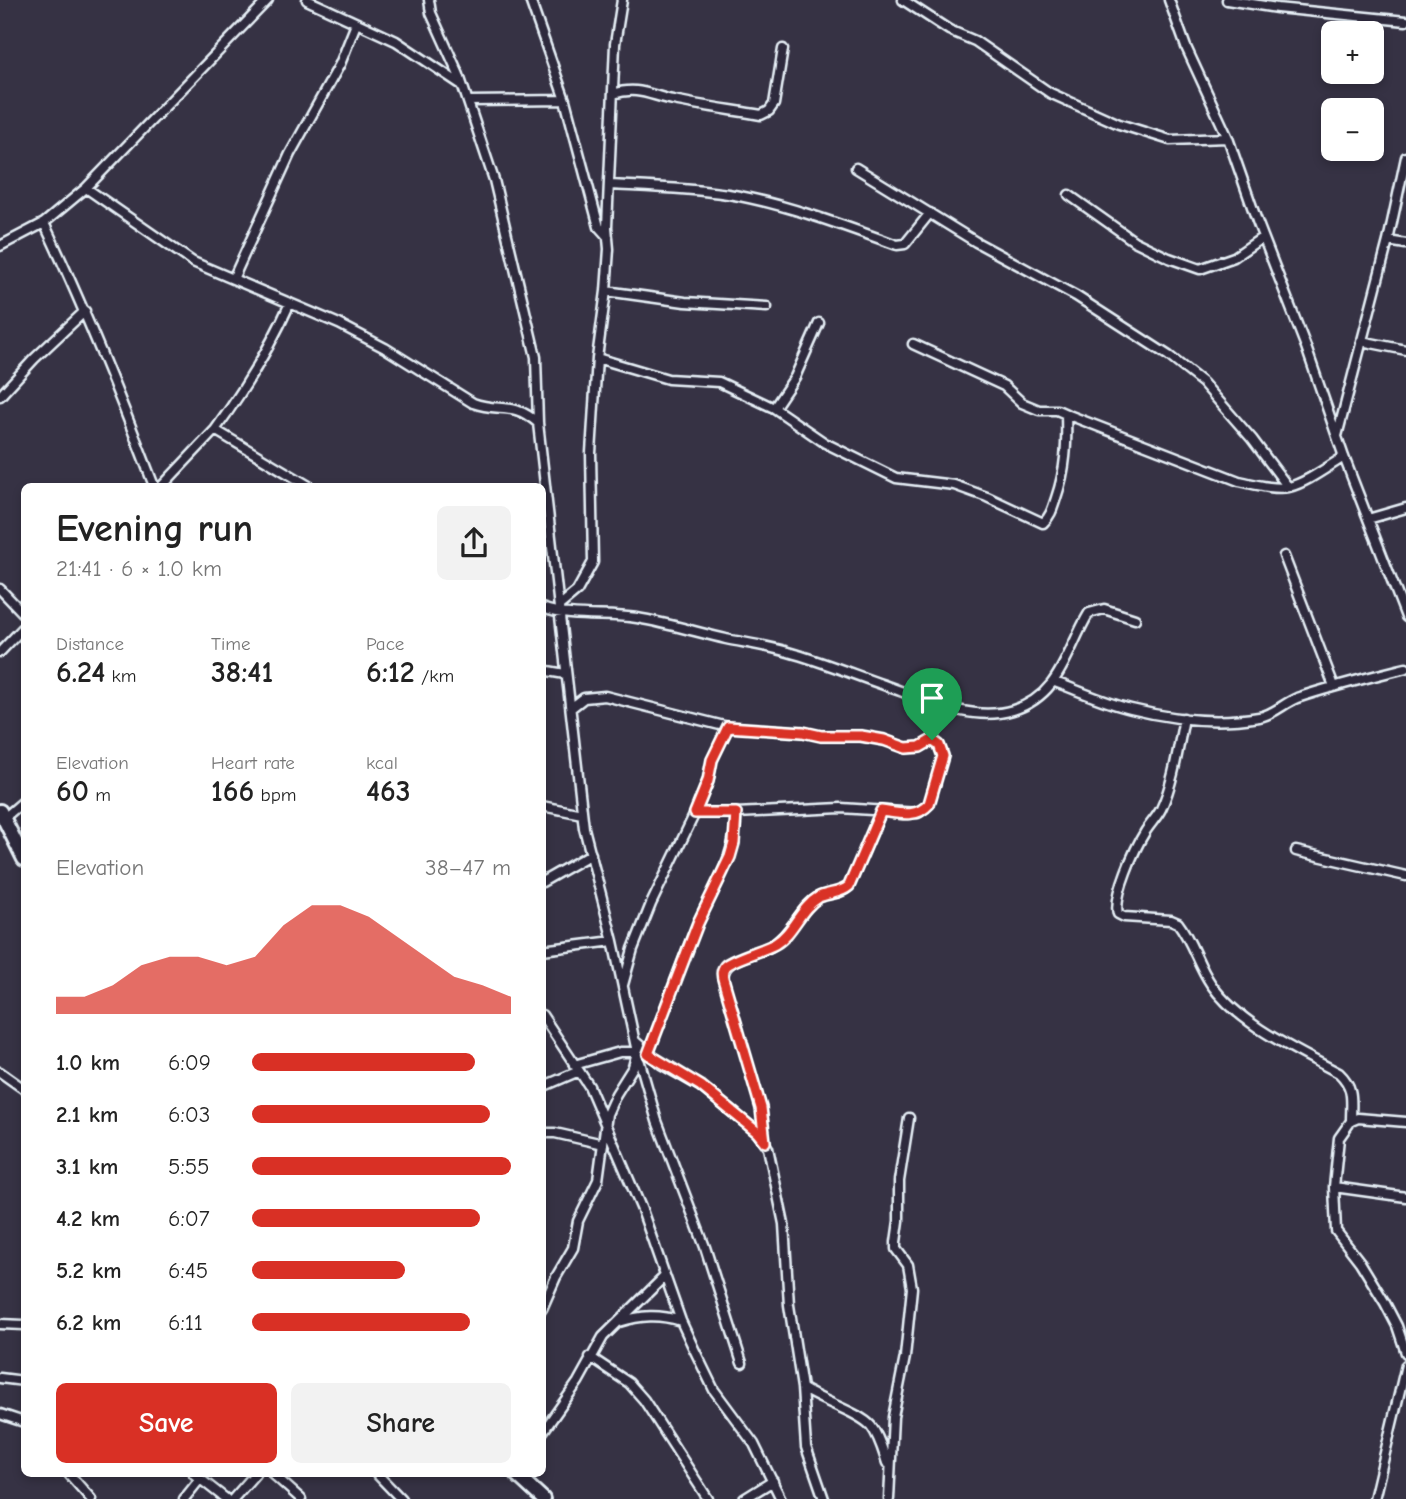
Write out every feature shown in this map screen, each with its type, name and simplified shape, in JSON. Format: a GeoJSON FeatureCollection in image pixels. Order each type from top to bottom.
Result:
{"type":"FeatureCollection","features":[{"type":"Feature","properties":{"kind":"street"},"geometry":{"type":"LineString","coordinates":[[0,246],[44,223],[86,188],[268,0]]}},
{"type":"Feature","properties":{"kind":"street"},"geometry":{"type":"LineString","coordinates":[[307,0],[396,41],[462,85]]}},
{"type":"Feature","properties":{"kind":"street"},"geometry":{"type":"LineString","coordinates":[[429,0],[431,13],[462,85],[494,180],[536,357],[538,424],[545,483]]}},
{"type":"Feature","properties":{"kind":"street"},"geometry":{"type":"LineString","coordinates":[[530,0],[565,100],[599,226],[608,237]]}},
{"type":"Feature","properties":{"kind":"street"},"geometry":{"type":"LineString","coordinates":[[560,610],[577,591],[593,562],[591,453],[597,358],[606,291],[615,44],[622,0]]}},
{"type":"Feature","properties":{"kind":"street"},"geometry":{"type":"LineString","coordinates":[[902,0],[919,8],[949,30],[975,41],[1050,93],[1119,124],[1170,140],[1228,138]]}},
{"type":"Feature","properties":{"kind":"street"},"geometry":{"type":"LineString","coordinates":[[1169,0],[1186,47],[1228,138],[1336,436],[1406,617]]}},
{"type":"Feature","properties":{"kind":"street"},"geometry":{"type":"LineString","coordinates":[[1227,0],[1406,21]]}},
{"type":"Feature","properties":{"kind":"street"},"geometry":{"type":"LineString","coordinates":[[233,279],[290,154],[340,64],[356,24]]}},
{"type":"Feature","properties":{"kind":"street"},"geometry":{"type":"LineString","coordinates":[[613,94],[630,90],[642,91],[670,100],[761,115],[769,111],[774,104],[783,49]]}},
{"type":"Feature","properties":{"kind":"street"},"geometry":{"type":"LineString","coordinates":[[468,101],[565,100]]}},
{"type":"Feature","properties":{"kind":"street"},"geometry":{"type":"LineString","coordinates":[[1336,436],[1388,241],[1406,157]]}},
{"type":"Feature","properties":{"kind":"street"},"geometry":{"type":"LineString","coordinates":[[856,168],[976,242],[1076,296],[1169,356],[1203,383],[1252,439],[1288,487]]}},
{"type":"Feature","properties":{"kind":"street"},"geometry":{"type":"LineString","coordinates":[[611,186],[698,190],[731,195],[776,206],[897,245],[905,244],[930,213]]}},
{"type":"Feature","properties":{"kind":"street"},"geometry":{"type":"LineString","coordinates":[[86,188],[193,262],[290,303],[385,348],[473,403],[508,407],[529,415],[538,424]]}},
{"type":"Feature","properties":{"kind":"street"},"geometry":{"type":"LineString","coordinates":[[1069,195],[1134,241],[1200,269],[1234,257],[1263,237]]}},
{"type":"Feature","properties":{"kind":"street"},"geometry":{"type":"LineString","coordinates":[[44,223],[118,389],[153,483]]}},
{"type":"Feature","properties":{"kind":"street"},"geometry":{"type":"LineString","coordinates":[[1388,241],[1406,244]]}},
{"type":"Feature","properties":{"kind":"street"},"geometry":{"type":"LineString","coordinates":[[606,291],[685,302],[767,307]]}},
{"type":"Feature","properties":{"kind":"street"},"geometry":{"type":"LineString","coordinates":[[165,483],[215,430],[258,367],[290,303]]}},
{"type":"Feature","properties":{"kind":"street"},"geometry":{"type":"LineString","coordinates":[[0,396],[34,359],[85,311]]}},
{"type":"Feature","properties":{"kind":"street"},"geometry":{"type":"LineString","coordinates":[[774,408],[795,377],[819,323]]}},
{"type":"Feature","properties":{"kind":"street"},"geometry":{"type":"LineString","coordinates":[[1361,341],[1406,350]]}},
{"type":"Feature","properties":{"kind":"street"},"geometry":{"type":"LineString","coordinates":[[912,344],[1004,386],[1022,403],[1040,410],[1066,414],[1239,481],[1288,487],[1310,478],[1344,457]]}},
{"type":"Feature","properties":{"kind":"street"},"geometry":{"type":"LineString","coordinates":[[597,358],[668,379],[719,382],[774,408],[825,443],[896,478],[954,485],[974,491],[1043,523],[1050,516],[1064,474],[1067,456],[1066,414]]}},
{"type":"Feature","properties":{"kind":"street"},"geometry":{"type":"LineString","coordinates":[[215,430],[304,483]]}},
{"type":"Feature","properties":{"kind":"street"},"geometry":{"type":"LineString","coordinates":[[546,492],[582,814],[634,1040],[642,1051],[701,1086],[757,1132],[765,1142]]}},
{"type":"Feature","properties":{"kind":"street"},"geometry":{"type":"LineString","coordinates":[[1368,519],[1406,508]]}},
{"type":"Feature","properties":{"kind":"street"},"geometry":{"type":"LineString","coordinates":[[1284,556],[1334,686]]}},
{"type":"Feature","properties":{"kind":"street"},"geometry":{"type":"LineString","coordinates":[[0,589],[21,611]]}},
{"type":"Feature","properties":{"kind":"street"},"geometry":{"type":"LineString","coordinates":[[546,608],[638,618],[788,652],[948,707],[976,713],[1013,710],[1036,698],[1055,682],[1072,642],[1089,613],[1104,609],[1135,619]]}},
{"type":"Feature","properties":{"kind":"street"},"geometry":{"type":"LineString","coordinates":[[0,652],[21,631]]}},
{"type":"Feature","properties":{"kind":"street"},"geometry":{"type":"LineString","coordinates":[[1055,682],[1129,709],[1184,718],[1259,717],[1288,702],[1334,686],[1406,668]]}},
{"type":"Feature","properties":{"kind":"street"},"geometry":{"type":"LineString","coordinates":[[546,671],[565,674]]}},
{"type":"Feature","properties":{"kind":"street"},"geometry":{"type":"LineString","coordinates":[[572,708],[584,698],[605,696],[728,727],[803,732],[821,736],[861,736],[906,748],[920,747],[932,740],[948,707]]}},
{"type":"Feature","properties":{"kind":"street"},"geometry":{"type":"LineString","coordinates":[[1184,718],[1173,773],[1160,811],[1137,847],[1119,895],[1116,909],[1118,914],[1178,923],[1213,988],[1264,1032],[1339,1073],[1348,1082],[1351,1090],[1351,1121]]}},
{"type":"Feature","properties":{"kind":"street"},"geometry":{"type":"LineString","coordinates":[[623,988],[633,949],[651,904],[695,813],[708,781],[712,760],[728,727]]}},
{"type":"Feature","properties":{"kind":"street"},"geometry":{"type":"LineString","coordinates":[[695,813],[841,808],[912,814],[923,810],[929,804],[943,756],[939,745],[932,740]]}},
{"type":"Feature","properties":{"kind":"street"},"geometry":{"type":"LineString","coordinates":[[21,803],[2,814],[21,853]]}},
{"type":"Feature","properties":{"kind":"street"},"geometry":{"type":"LineString","coordinates":[[546,807],[582,814]]}},
{"type":"Feature","properties":{"kind":"street"},"geometry":{"type":"LineString","coordinates":[[824,1499],[806,1447],[802,1388],[789,1305],[784,1224],[765,1142],[761,1108],[724,982],[723,970],[727,964],[760,952],[782,940],[813,902],[821,896],[842,892],[849,886],[881,811]]}},
{"type":"Feature","properties":{"kind":"street"},"geometry":{"type":"LineString","coordinates":[[546,1300],[573,1248],[578,1221],[598,1180],[610,1105],[642,1051],[730,857],[736,813]]}},
{"type":"Feature","properties":{"kind":"street"},"geometry":{"type":"LineString","coordinates":[[1296,851],[1406,876]]}},
{"type":"Feature","properties":{"kind":"street"},"geometry":{"type":"LineString","coordinates":[[546,880],[591,854]]}},
{"type":"Feature","properties":{"kind":"street"},"geometry":{"type":"LineString","coordinates":[[546,949],[613,941]]}},
{"type":"Feature","properties":{"kind":"street"},"geometry":{"type":"LineString","coordinates":[[546,1022],[589,1086],[642,1210],[681,1321],[714,1390],[754,1444],[781,1499]]}},
{"type":"Feature","properties":{"kind":"street"},"geometry":{"type":"LineString","coordinates":[[546,1085],[576,1068],[620,1052],[642,1051]]}},
{"type":"Feature","properties":{"kind":"street"},"geometry":{"type":"LineString","coordinates":[[642,1051],[657,1121],[705,1247],[742,1363]]}},
{"type":"Feature","properties":{"kind":"street"},"geometry":{"type":"LineString","coordinates":[[0,1072],[21,1087]]}},
{"type":"Feature","properties":{"kind":"street"},"geometry":{"type":"LineString","coordinates":[[889,1499],[893,1417],[905,1357],[912,1288],[908,1265],[897,1249],[896,1242],[899,1181],[909,1118]]}},
{"type":"Feature","properties":{"kind":"street"},"geometry":{"type":"LineString","coordinates":[[1406,1122],[1359,1118],[1351,1121],[1339,1138],[1334,1186],[1336,1231],[1360,1262],[1385,1303],[1397,1326],[1406,1353]]}},
{"type":"Feature","properties":{"kind":"street"},"geometry":{"type":"LineString","coordinates":[[546,1133],[603,1144]]}},
{"type":"Feature","properties":{"kind":"street"},"geometry":{"type":"LineString","coordinates":[[1334,1186],[1406,1197]]}},
{"type":"Feature","properties":{"kind":"street"},"geometry":{"type":"LineString","coordinates":[[546,1427],[578,1382],[603,1337],[665,1276]]}},
{"type":"Feature","properties":{"kind":"street"},"geometry":{"type":"LineString","coordinates":[[617,1324],[645,1315],[658,1315],[681,1321]]}},
{"type":"Feature","properties":{"kind":"street"},"geometry":{"type":"LineString","coordinates":[[0,1324],[21,1325]]}},
{"type":"Feature","properties":{"kind":"street"},"geometry":{"type":"LineString","coordinates":[[590,1357],[629,1383],[644,1400],[708,1499]]}},
{"type":"Feature","properties":{"kind":"street"},"geometry":{"type":"LineString","coordinates":[[1374,1499],[1406,1365]]}},
{"type":"Feature","properties":{"kind":"street"},"geometry":{"type":"LineString","coordinates":[[0,1378],[21,1381]]}},
{"type":"Feature","properties":{"kind":"street"},"geometry":{"type":"LineString","coordinates":[[802,1388],[872,1427],[889,1466]]}},
{"type":"Feature","properties":{"kind":"street"},"geometry":{"type":"LineString","coordinates":[[0,1414],[21,1421]]}},
{"type":"Feature","properties":{"kind":"street"},"geometry":{"type":"LineString","coordinates":[[72,1477],[91,1499]]}},
{"type":"Feature","properties":{"kind":"street"},"geometry":{"type":"LineString","coordinates":[[184,1499],[196,1477]]}},
{"type":"Feature","properties":{"kind":"street"},"geometry":{"type":"LineString","coordinates":[[198,1477],[226,1499]]}},
{"type":"Feature","properties":{"kind":"street"},"geometry":{"type":"LineString","coordinates":[[233,1499],[252,1477]]}},
{"type":"Feature","properties":{"kind":"street"},"geometry":{"type":"LineString","coordinates":[[276,1477],[301,1499]]}},
{"type":"Feature","properties":{"kind":"street"},"geometry":{"type":"LineString","coordinates":[[380,1477],[401,1499]]}},
{"type":"Feature","properties":{"kind":"street"},"geometry":{"type":"LineString","coordinates":[[521,1477],[543,1499]]}},
{"type":"Feature","properties":{"kind":"street"},"geometry":{"type":"LineString","coordinates":[[744,1499],[773,1481]]}},
{"type":"Feature","properties":{"kind":"route"},"geometry":{"type":"LineString","coordinates":[[728,727],[803,732],[821,736],[861,736],[906,748],[920,747],[932,740],[939,745],[943,756],[929,804],[923,810],[912,814],[881,811],[849,886],[842,892],[821,896],[813,902],[782,940],[760,952],[727,964],[723,970],[722,975],[761,1108],[765,1142],[757,1132],[701,1086],[648,1054],[698,923],[734,843],[736,813],[695,813],[708,781],[712,760],[728,727]]}}]}
